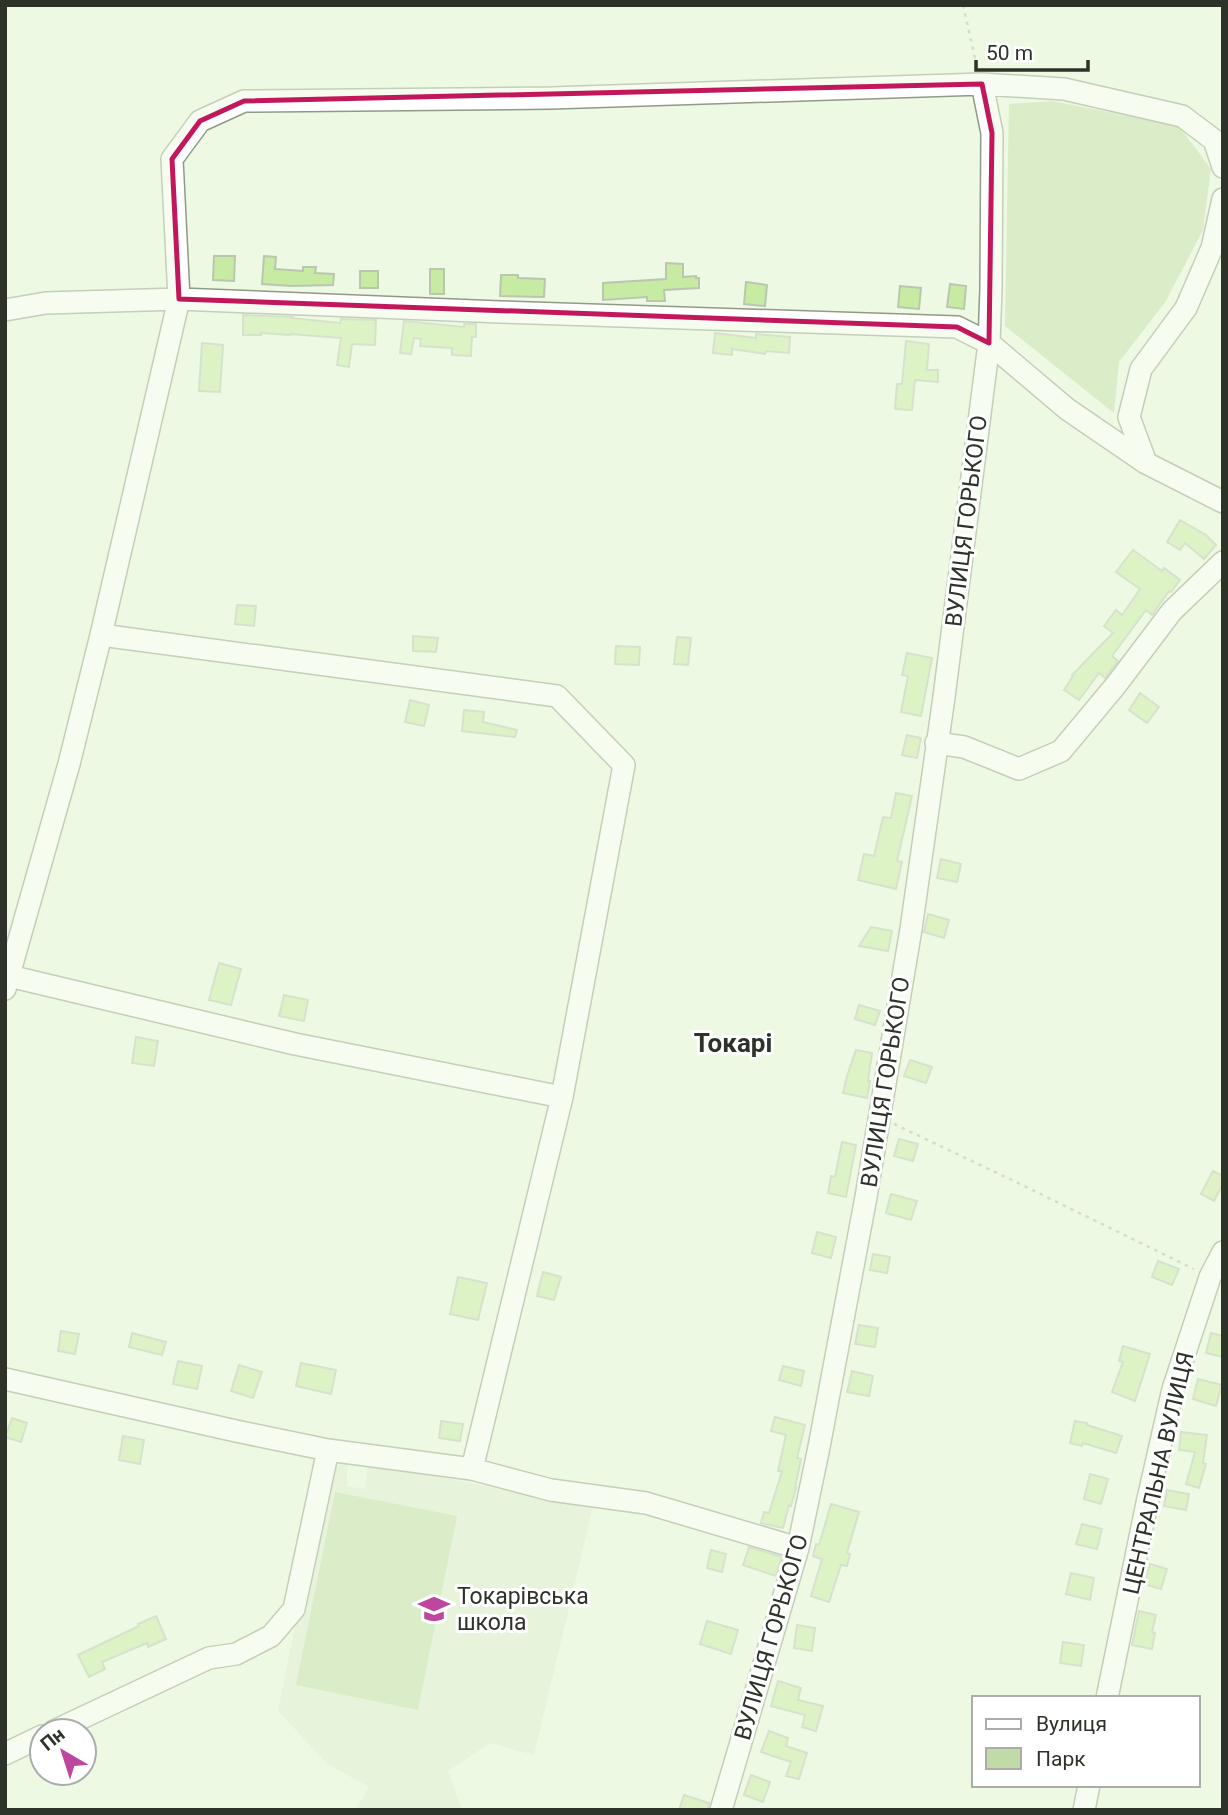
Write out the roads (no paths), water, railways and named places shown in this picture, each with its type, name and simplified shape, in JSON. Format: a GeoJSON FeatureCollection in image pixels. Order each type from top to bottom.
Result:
{"type":"FeatureCollection","features":[{"type":"Feature","properties":{"kind":"street"},"geometry":{"type":"LineString","coordinates":[[562,1097],[7,983],[69,764],[178,299],[172,159],[201,121],[244,101],[551,98],[982,84],[1064,89],[1182,116],[1214,140],[1223,167]]}},
{"type":"Feature","properties":{"kind":"street","name":"ВУЛИЦЯ ГОРЬКОГО"},"geometry":{"type":"LineString","coordinates":[[721,1810],[798,1548],[880,1118],[911,929],[944,697],[989,343],[992,133],[982,84]]}},
{"type":"Feature","properties":{"kind":"street"},"geometry":{"type":"LineString","coordinates":[[1146,463],[1129,417],[1141,369],[1186,308],[1212,248],[1223,200]]}},
{"type":"Feature","properties":{"kind":"street"},"geometry":{"type":"LineString","coordinates":[[5,310],[46,303],[178,299],[957,327],[989,343],[1067,410],[1146,463],[1223,502]]}},
{"type":"Feature","properties":{"kind":"street"},"geometry":{"type":"LineString","coordinates":[[936,743],[964,747],[1019,769],[1062,751],[1172,611],[1223,562]]}},
{"type":"Feature","properties":{"kind":"street"},"geometry":{"type":"LineString","coordinates":[[101,635],[557,696],[624,765],[562,1097],[472,1469]]}},
{"type":"Feature","properties":{"kind":"street","name":"ЦЕНТРАЛЬНА ВУЛИЦЯ"},"geometry":{"type":"LineString","coordinates":[[1107,1696],[1173,1389],[1210,1277],[1223,1252]]}},
{"type":"Feature","properties":{"kind":"street"},"geometry":{"type":"LineString","coordinates":[[5,1379],[328,1450],[472,1469],[551,1490],[646,1503],[798,1548]]}},
{"type":"Feature","properties":{"kind":"street"},"geometry":{"type":"LineString","coordinates":[[84,1717],[209,1658],[236,1654],[271,1636],[294,1609],[328,1450]]}},
{"type":"Feature","properties":{"kind":"street"},"geometry":{"type":"LineString","coordinates":[[5,1754],[28,1743]]}},
{"type":"Feature","properties":{"kind":"street"},"geometry":{"type":"LineString","coordinates":[[1084,1810],[1089,1787]]}},
{"type":"Feature","properties":{"kind":"place","name":"Токарівська школа"},"geometry":{"type":"Point","coordinates":[434,1609]}},
{"type":"Feature","properties":{"kind":"district","name":"Токарі"},"geometry":{"type":"Point","coordinates":[733,1043]}}]}
